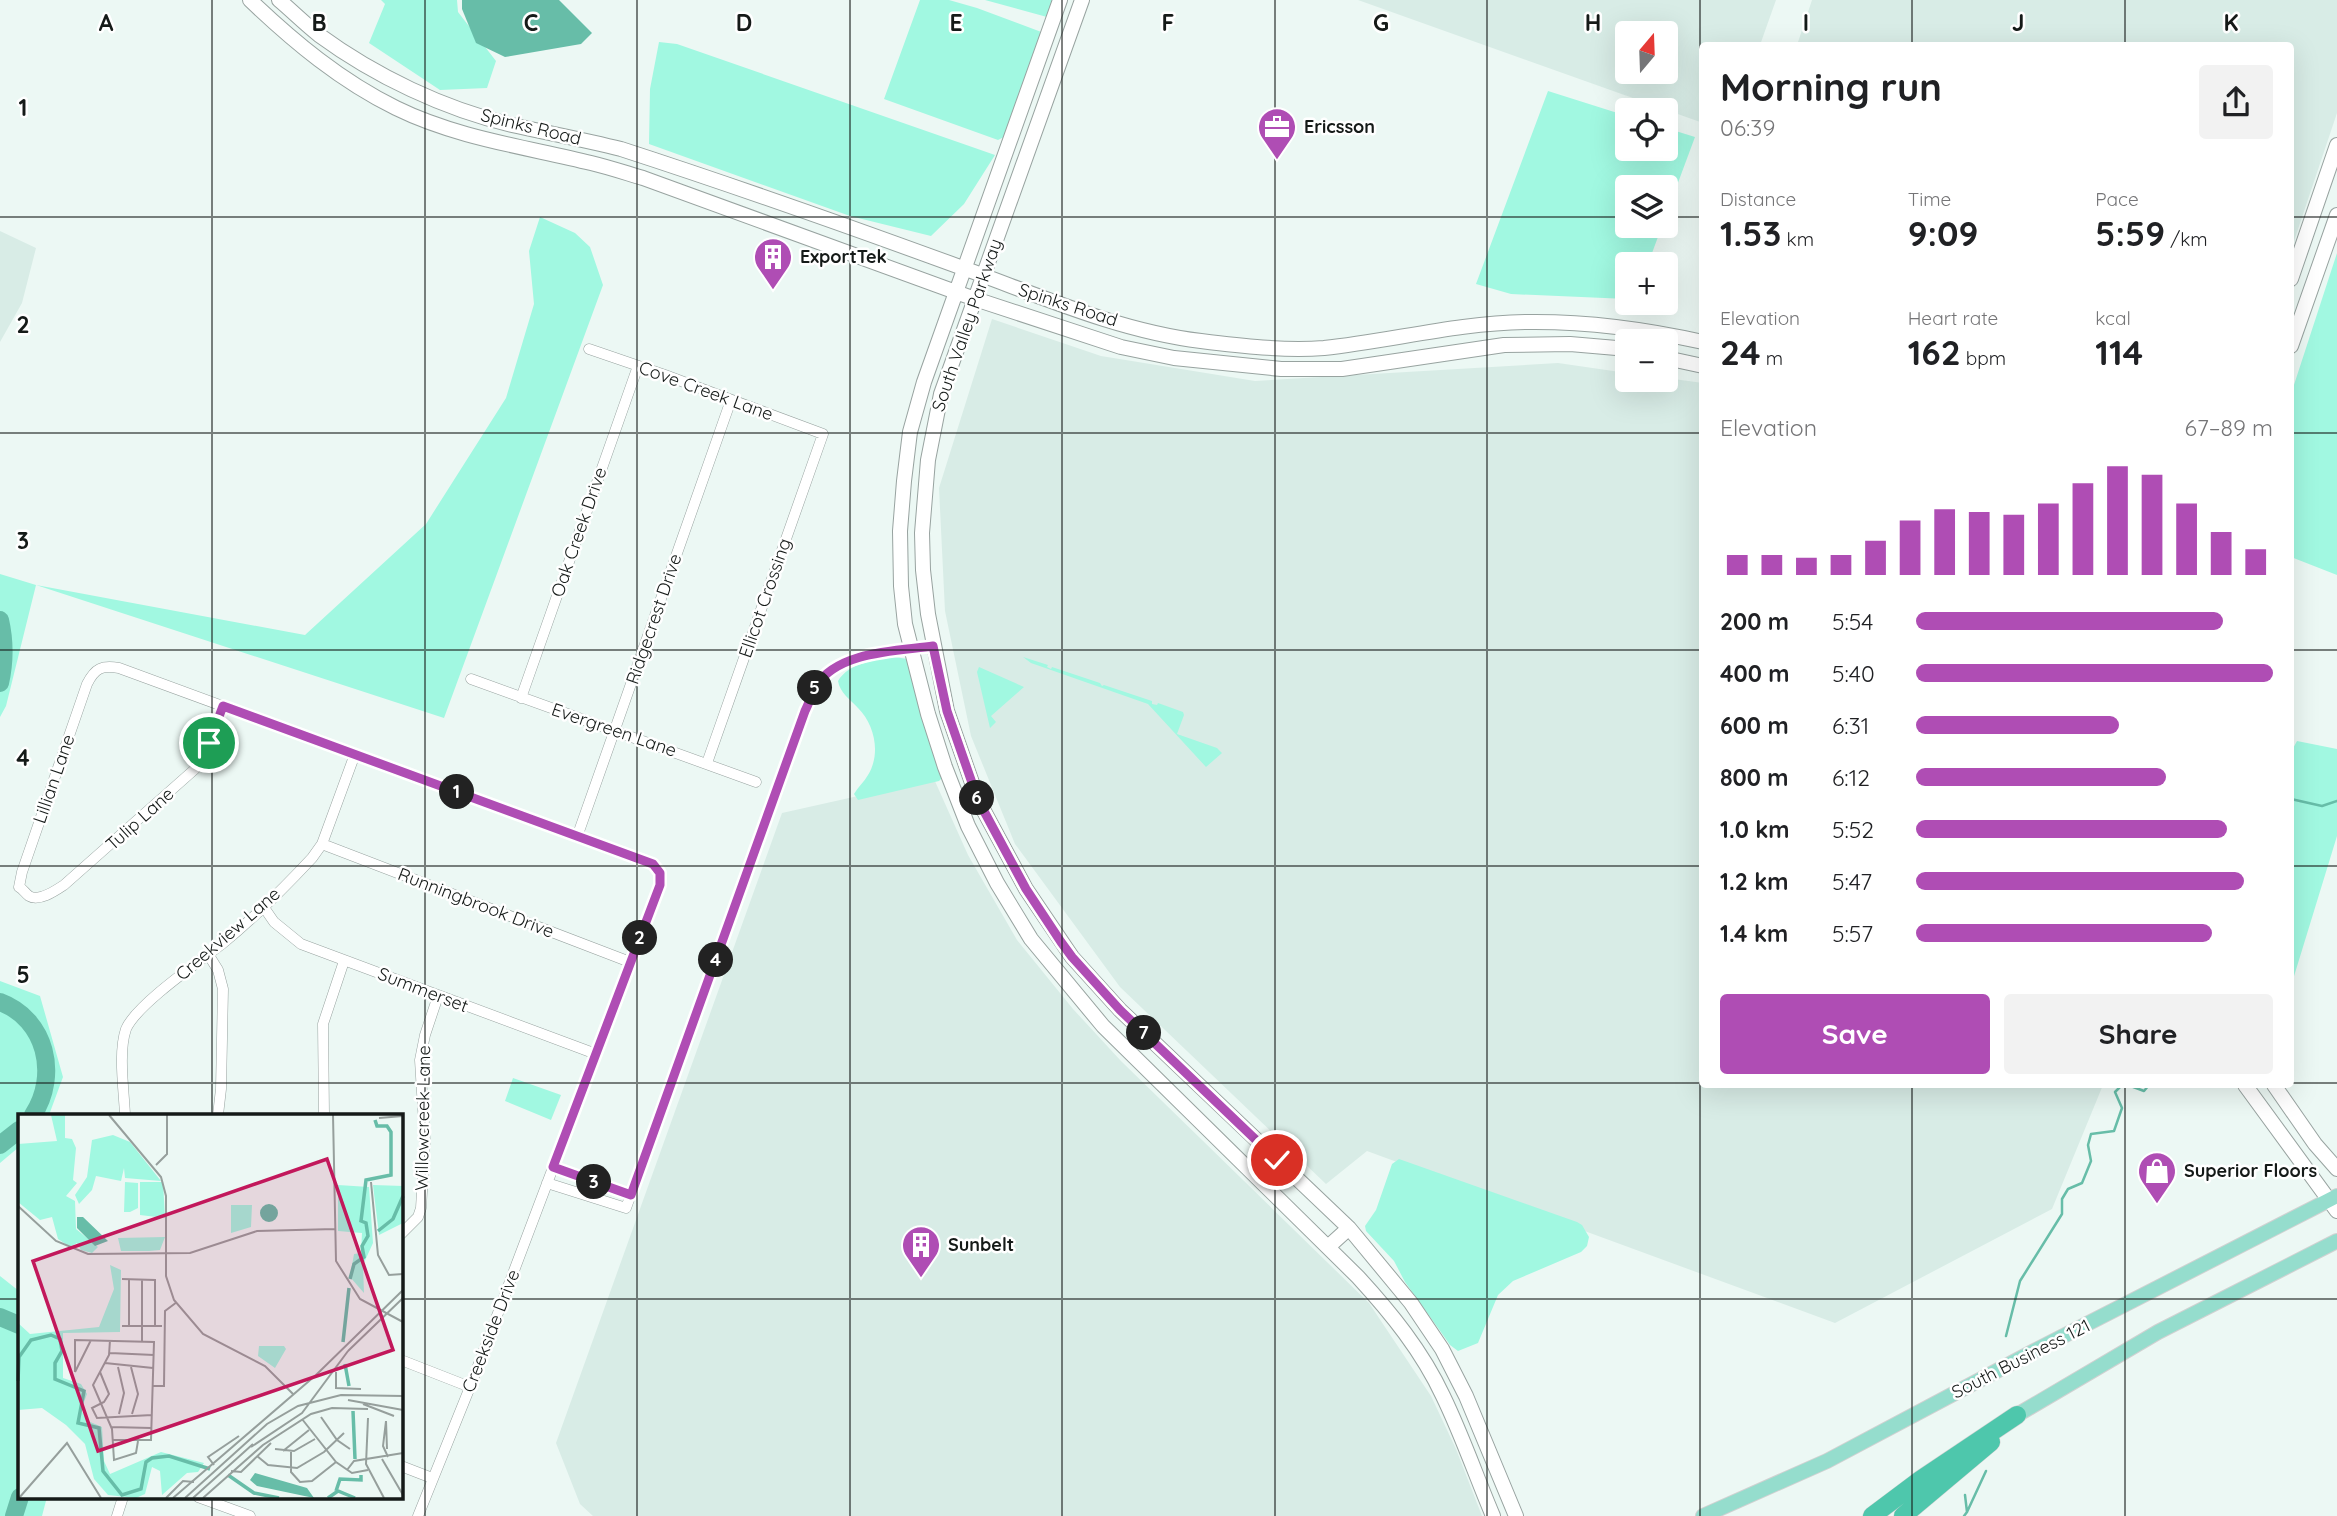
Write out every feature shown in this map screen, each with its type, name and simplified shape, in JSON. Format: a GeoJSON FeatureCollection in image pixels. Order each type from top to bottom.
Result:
{"type":"FeatureCollection","features":[{"type":"Feature","properties":{"kind":"highway"},"geometry":{"type":"LineString","coordinates":[[1872,1516],[1920,1480],[2017,1415]]}},
{"type":"Feature","properties":{"kind":"highway"},"geometry":{"type":"LineString","coordinates":[[1903,1516],[1984,1449],[2017,1415]]}},
{"type":"Feature","properties":{"kind":"main road","name":"Spinks Road"},"geometry":{"type":"LineString","coordinates":[[250,0],[290,38],[337,73],[396,108],[444,128],[643,177],[975,299],[1121,347],[1174,358],[1281,369],[1342,369],[1504,345],[1570,344],[1615,347]]}},
{"type":"Feature","properties":{"kind":"main road","name":"Spinks Road"},"geometry":{"type":"LineString","coordinates":[[279,0],[318,34],[356,60],[407,87],[462,109],[510,124],[621,149],[964,268],[1069,308],[1136,327],[1198,341],[1321,348],[1524,321],[1624,329]]}},
{"type":"Feature","properties":{"kind":"main road","name":"South Valley Parkway"},"geometry":{"type":"LineString","coordinates":[[1060,0],[924,382],[910,432],[900,531],[901,586],[905,624],[945,767],[968,826],[1031,939],[1102,1026],[1328,1247],[1391,1313],[1443,1395],[1493,1516]]}},
{"type":"Feature","properties":{"kind":"main road","name":"South Valley Parkway"},"geometry":{"type":"LineString","coordinates":[[1082,0],[941,394],[928,460],[922,533],[928,614],[947,711],[978,800],[1026,889],[1072,957],[1120,1010],[1349,1228],[1410,1303],[1442,1349],[1466,1396],[1516,1516]]}},
{"type":"Feature","properties":{"kind":"main road"},"geometry":{"type":"LineString","coordinates":[[1050,29],[1070,36]]}},
{"type":"Feature","properties":{"kind":"main road"},"geometry":{"type":"LineString","coordinates":[[2294,271],[2334,167],[2337,145]]}},
{"type":"Feature","properties":{"kind":"main road"},"geometry":{"type":"LineString","coordinates":[[706,201],[714,180]]}},
{"type":"Feature","properties":{"kind":"main road"},"geometry":{"type":"LineString","coordinates":[[2294,337],[2337,215]]}},
{"type":"Feature","properties":{"kind":"main road"},"geometry":{"type":"LineString","coordinates":[[1425,333],[1429,357]]}},
{"type":"Feature","properties":{"kind":"main road","name":"Spinks Road"},"geometry":{"type":"LineString","coordinates":[[1678,336],[1699,340]]}},
{"type":"Feature","properties":{"kind":"main road"},"geometry":{"type":"LineString","coordinates":[[1678,361],[1699,365]]}},
{"type":"Feature","properties":{"kind":"main road"},"geometry":{"type":"LineString","coordinates":[[1008,901],[1026,889]]}},
{"type":"Feature","properties":{"kind":"main road"},"geometry":{"type":"LineString","coordinates":[[2247,1088],[2334,1202]]}},
{"type":"Feature","properties":{"kind":"main road"},"geometry":{"type":"LineString","coordinates":[[2276,1088],[2337,1169]]}},
{"type":"Feature","properties":{"kind":"main road","name":"South Business 121"},"geometry":{"type":"LineString","coordinates":[[1703,1516],[1827,1461],[2038,1349],[2334,1202]]}},
{"type":"Feature","properties":{"kind":"main road"},"geometry":{"type":"LineString","coordinates":[[1328,1247],[1349,1228]]}},
{"type":"Feature","properties":{"kind":"main road"},"geometry":{"type":"LineString","coordinates":[[2017,1415],[2158,1332],[2337,1241]]}},
{"type":"Feature","properties":{"kind":"street","name":"Cove Creek Lane"},"geometry":{"type":"LineString","coordinates":[[589,349],[823,434]]}},
{"type":"Feature","properties":{"kind":"street","name":"Oak Creek Drive"},"geometry":{"type":"LineString","coordinates":[[521,698],[638,366]]}},
{"type":"Feature","properties":{"kind":"street","name":"Ridgecrest Drive"},"geometry":{"type":"LineString","coordinates":[[577,837],[731,400]]}},
{"type":"Feature","properties":{"kind":"street","name":"Ellicot Crossing"},"geometry":{"type":"LineString","coordinates":[[707,763],[823,434]]}},
{"type":"Feature","properties":{"kind":"street"},"geometry":{"type":"LineString","coordinates":[[547,1182],[626,1208],[817,684],[843,662],[874,653],[933,646]]}},
{"type":"Feature","properties":{"kind":"street","name":"Lillian Lane"},"geometry":{"type":"LineString","coordinates":[[27,893],[19,887],[22,872],[93,672],[101,667],[119,668],[223,706]]}},
{"type":"Feature","properties":{"kind":"street","name":"Evergreen Lane"},"geometry":{"type":"LineString","coordinates":[[471,679],[756,782]]}},
{"type":"Feature","properties":{"kind":"street"},"geometry":{"type":"LineString","coordinates":[[223,706],[577,837]]}},
{"type":"Feature","properties":{"kind":"street","name":"Tulip Lane"},"geometry":{"type":"LineString","coordinates":[[27,893],[30,897],[38,898],[64,885],[195,769],[209,743],[223,706]]}},
{"type":"Feature","properties":{"kind":"street","name":"Creekview Lane"},"geometry":{"type":"LineString","coordinates":[[125,1114],[122,1056],[127,1029],[137,1014],[299,872],[321,844],[355,754]]}},
{"type":"Feature","properties":{"kind":"street","name":"Creekside Drive"},"geometry":{"type":"LineString","coordinates":[[418,1516],[470,1387],[660,885],[660,873],[653,864],[577,837]]}},
{"type":"Feature","properties":{"kind":"street","name":"Runningbrook Drive"},"geometry":{"type":"LineString","coordinates":[[321,844],[630,962]]}},
{"type":"Feature","properties":{"kind":"street","name":"Summerset"},"geometry":{"type":"LineString","coordinates":[[263,906],[274,922],[301,944],[596,1054]]}},
{"type":"Feature","properties":{"kind":"street"},"geometry":{"type":"LineString","coordinates":[[208,954],[218,970],[223,989],[218,1114]]}},
{"type":"Feature","properties":{"kind":"street"},"geometry":{"type":"LineString","coordinates":[[324,1114],[323,1024],[344,961]]}},
{"type":"Feature","properties":{"kind":"street","name":"Willowcreek Lane"},"geometry":{"type":"LineString","coordinates":[[402,1233],[418,1217],[421,1208],[425,1141],[420,1060],[438,996]]}},
{"type":"Feature","properties":{"kind":"street"},"geometry":{"type":"LineString","coordinates":[[553,1167],[631,1195]]}},
{"type":"Feature","properties":{"kind":"street"},"geometry":{"type":"LineString","coordinates":[[402,1360],[470,1387]]}},
{"type":"Feature","properties":{"kind":"street"},"geometry":{"type":"LineString","coordinates":[[402,1466],[432,1478]]}},
{"type":"Feature","properties":{"kind":"street"},"geometry":{"type":"LineString","coordinates":[[117,1516],[123,1498]]}},
{"type":"Feature","properties":{"kind":"street"},"geometry":{"type":"LineString","coordinates":[[201,1498],[250,1516]]}},
{"type":"Feature","properties":{"kind":"shaded area"},"geometry":{"type":"Polygon","coordinates":[[[381,0],[457,0],[458,12],[496,61],[487,88],[440,90],[369,43],[385,4],[381,0]]]}},
{"type":"Feature","properties":{"kind":"shaded area"},"geometry":{"type":"Polygon","coordinates":[[[462,0],[559,0],[592,33],[581,44],[505,57],[476,43],[462,9],[462,0]]]}},
{"type":"Feature","properties":{"kind":"shaded area"},"geometry":{"type":"Polygon","coordinates":[[[920,0],[949,0],[1044,33],[1004,137],[998,140],[884,99],[920,0]]]}},
{"type":"Feature","properties":{"kind":"shaded area"},"geometry":{"type":"Polygon","coordinates":[[[985,0],[1053,0],[1047,17],[985,0]]]}},
{"type":"Feature","properties":{"kind":"shaded area"},"geometry":{"type":"Polygon","coordinates":[[[1358,0],[1776,0],[1761,42],[1699,42],[1699,122],[1678,114],[1678,98],[1633,98],[1358,0]]]}},
{"type":"Feature","properties":{"kind":"shaded area"},"geometry":{"type":"Polygon","coordinates":[[[1812,0],[2337,0],[2337,113],[2294,241],[2294,42],[1798,42],[1812,0]]]}},
{"type":"Feature","properties":{"kind":"shaded area"},"geometry":{"type":"Polygon","coordinates":[[[659,42],[677,44],[995,155],[964,204],[931,236],[850,216],[649,144],[650,89],[659,42]]]}},
{"type":"Feature","properties":{"kind":"shaded area"},"geometry":{"type":"Polygon","coordinates":[[[1548,91],[1615,112],[1615,161],[1678,161],[1678,132],[1695,137],[1678,183],[1678,175],[1615,175],[1615,238],[1658,238],[1652,252],[1615,252],[1615,298],[1511,294],[1476,284],[1548,91]]]}},
{"type":"Feature","properties":{"kind":"shaded area"},"geometry":{"type":"Polygon","coordinates":[[[540,217],[575,233],[590,247],[603,285],[444,718],[36,585],[305,635],[426,524],[506,398],[534,304],[529,251],[540,217]]]}},
{"type":"Feature","properties":{"kind":"shaded area"},"geometry":{"type":"Polygon","coordinates":[[[0,231],[36,248],[22,303],[0,342],[0,231]]]}},
{"type":"Feature","properties":{"kind":"shaded area"},"geometry":{"type":"Polygon","coordinates":[[[2337,253],[2337,575],[2294,558],[2294,385],[2337,253]]]}},
{"type":"Feature","properties":{"kind":"shaded area"},"geometry":{"type":"Polygon","coordinates":[[[992,319],[1101,356],[1255,381],[1558,363],[1615,371],[1615,392],[1678,392],[1678,380],[1699,382],[1699,1088],[2102,1088],[2052,1209],[1835,1323],[1367,1151],[1326,1184],[1120,987],[1015,844],[971,736],[945,611],[939,488],[992,319]]]}},
{"type":"Feature","properties":{"kind":"shaded area"},"geometry":{"type":"Polygon","coordinates":[[[0,574],[36,585],[6,706],[0,717],[0,574]]]}},
{"type":"Feature","properties":{"kind":"shaded area"},"geometry":{"type":"Polygon","coordinates":[[[894,657],[908,659],[943,777],[939,781],[858,800],[854,794],[872,767],[874,740],[869,723],[843,692],[838,681],[855,666],[894,657]]]}},
{"type":"Feature","properties":{"kind":"shaded area"},"geometry":{"type":"Polygon","coordinates":[[[1023,657],[1048,665],[1051,669],[1052,667],[1152,701],[1152,704],[1158,703],[1183,712],[1177,734],[1217,748],[1222,753],[1206,767],[1148,704],[1031,663],[1023,657]]]}},
{"type":"Feature","properties":{"kind":"shaded area"},"geometry":{"type":"Polygon","coordinates":[[[979,667],[1024,687],[991,716],[996,722],[990,728],[977,672],[979,667]]]}},
{"type":"Feature","properties":{"kind":"shaded area"},"geometry":{"type":"Polygon","coordinates":[[[2297,741],[2337,749],[2337,836],[2294,976],[2294,746],[2297,741]]]}},
{"type":"Feature","properties":{"kind":"shaded area"},"geometry":{"type":"Polygon","coordinates":[[[934,779],[968,855],[1017,940],[1073,1009],[1121,1061],[1369,1303],[1431,1396],[1456,1449],[1482,1516],[593,1516],[580,1504],[556,1443],[782,813],[934,779]]]}},
{"type":"Feature","properties":{"kind":"shaded area"},"geometry":{"type":"Polygon","coordinates":[[[0,981],[40,996],[63,1077],[49,1114],[18,1114],[18,1148],[0,1163],[0,981]]]}},
{"type":"Feature","properties":{"kind":"shaded area"},"geometry":{"type":"Polygon","coordinates":[[[513,1078],[561,1095],[551,1120],[505,1101],[513,1078]]]}},
{"type":"Feature","properties":{"kind":"shaded area"},"geometry":{"type":"Polygon","coordinates":[[[1399,1159],[1577,1222],[1589,1237],[1587,1246],[1581,1252],[1513,1281],[1498,1295],[1478,1343],[1458,1351],[1450,1345],[1405,1282],[1394,1261],[1366,1231],[1365,1226],[1376,1210],[1392,1164],[1399,1159]]]}},
{"type":"Feature","properties":{"kind":"shaded area"},"geometry":{"type":"Polygon","coordinates":[[[0,1276],[18,1290],[18,1498],[47,1498],[42,1516],[0,1516],[0,1276]]]}},
{"type":"Feature","properties":{"kind":"waterway"},"geometry":{"type":"LineString","coordinates":[[0,620],[4,652],[0,683]]}},
{"type":"Feature","properties":{"kind":"waterway"},"geometry":{"type":"LineString","coordinates":[[2294,800],[2322,806],[2337,801]]}},
{"type":"Feature","properties":{"kind":"waterway"},"geometry":{"type":"LineString","coordinates":[[0,1002],[16,1010],[28,1021],[44,1050],[45,1083],[34,1114]]}},
{"type":"Feature","properties":{"kind":"waterway"},"geometry":{"type":"LineString","coordinates":[[2006,1336],[2020,1281],[2062,1214],[2062,1199],[2068,1189],[2082,1183],[2091,1161],[2088,1145],[2091,1134],[2114,1131],[2122,1108],[2115,1092],[2119,1088]]}},
{"type":"Feature","properties":{"kind":"waterway"},"geometry":{"type":"LineString","coordinates":[[2136,1088],[2144,1091],[2146,1088]]}},
{"type":"Feature","properties":{"kind":"waterway"},"geometry":{"type":"LineString","coordinates":[[0,1145],[18,1131]]}},
{"type":"Feature","properties":{"kind":"waterway"},"geometry":{"type":"LineString","coordinates":[[0,1317],[18,1325]]}},
{"type":"Feature","properties":{"kind":"waterway"},"geometry":{"type":"LineString","coordinates":[[1967,1512],[1986,1471]]}},
{"type":"Feature","properties":{"kind":"waterway"},"geometry":{"type":"LineString","coordinates":[[1964,1516],[1967,1512],[1965,1495]]}},
{"type":"Feature","properties":{"kind":"waterway"},"geometry":{"type":"LineString","coordinates":[[14,1516],[20,1498]]}},
{"type":"Feature","properties":{"kind":"place","name":"Ericsson"},"geometry":{"type":"Point","coordinates":[1277,161]}},
{"type":"Feature","properties":{"kind":"place","name":"ExportTek"},"geometry":{"type":"Point","coordinates":[773,291]}},
{"type":"Feature","properties":{"kind":"place","name":"Superior Floors"},"geometry":{"type":"Point","coordinates":[2157,1205]}},
{"type":"Feature","properties":{"kind":"place","name":"Sunbelt"},"geometry":{"type":"Point","coordinates":[921,1279]}},
{"type":"Feature","properties":{"kind":"route"},"geometry":{"type":"LineString","coordinates":[[209,743],[223,706],[653,864],[660,873],[660,885],[553,1167],[631,1195],[817,684],[843,662],[874,653],[933,646],[947,711],[978,800],[1026,889],[1061,942],[1120,1010],[1277,1160]]}}]}
